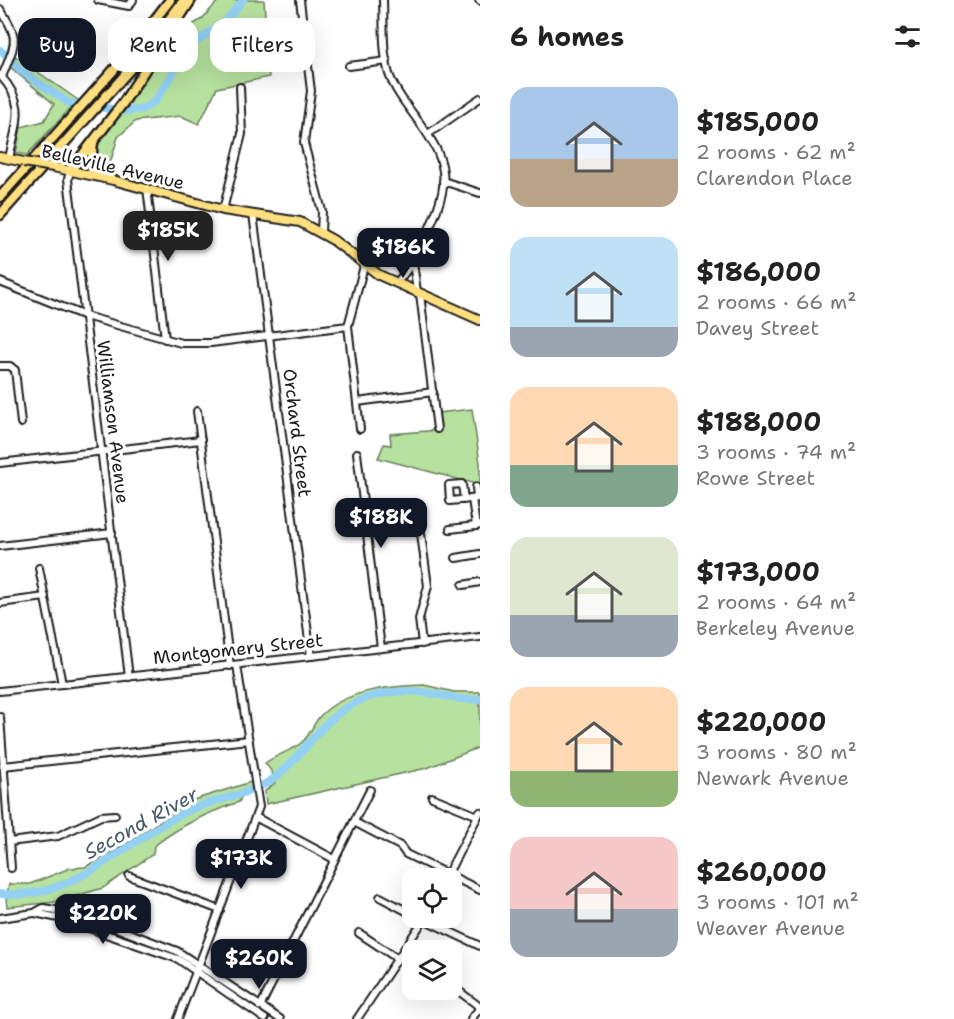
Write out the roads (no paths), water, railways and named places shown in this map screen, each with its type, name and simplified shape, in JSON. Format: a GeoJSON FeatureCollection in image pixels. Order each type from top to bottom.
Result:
{"type":"FeatureCollection","features":[{"type":"Feature","properties":{"kind":"highway"},"geometry":{"type":"LineString","coordinates":[[0,197],[78,113],[170,0]]}},
{"type":"Feature","properties":{"kind":"highway"},"geometry":{"type":"LineString","coordinates":[[0,215],[103,101],[184,0]]}},
{"type":"Feature","properties":{"kind":"highway"},"geometry":{"type":"LineString","coordinates":[[70,171],[123,103],[191,0]]}},
{"type":"Feature","properties":{"kind":"highway"},"geometry":{"type":"LineString","coordinates":[[93,141],[92,163],[103,177]]}},
{"type":"Feature","properties":{"kind":"main road","name":"Belleville Avenue"},"geometry":{"type":"LineString","coordinates":[[0,157],[103,177],[223,210],[288,219],[321,232],[364,266],[480,320]]}},
{"type":"Feature","properties":{"kind":"street"},"geometry":{"type":"LineString","coordinates":[[98,0],[123,2],[129,6],[133,0]]}},
{"type":"Feature","properties":{"kind":"street"},"geometry":{"type":"LineString","coordinates":[[300,0],[311,91],[304,143],[322,211],[321,232]]}},
{"type":"Feature","properties":{"kind":"street"},"geometry":{"type":"LineString","coordinates":[[382,0],[387,61],[396,88],[428,134],[441,160],[443,181],[439,203],[413,262],[398,283]]}},
{"type":"Feature","properties":{"kind":"street"},"geometry":{"type":"LineString","coordinates":[[0,9],[15,36],[14,50],[1,76],[16,95],[19,108],[9,159]]}},
{"type":"Feature","properties":{"kind":"street"},"geometry":{"type":"LineString","coordinates":[[349,66],[387,61]]}},
{"type":"Feature","properties":{"kind":"street"},"geometry":{"type":"LineString","coordinates":[[223,210],[242,134],[240,87]]}},
{"type":"Feature","properties":{"kind":"street"},"geometry":{"type":"LineString","coordinates":[[428,134],[480,98]]}},
{"type":"Feature","properties":{"kind":"street","name":"Williamson Avenue"},"geometry":{"type":"LineString","coordinates":[[70,171],[68,179],[129,677]]}},
{"type":"Feature","properties":{"kind":"street"},"geometry":{"type":"LineString","coordinates":[[443,181],[480,193]]}},
{"type":"Feature","properties":{"kind":"street"},"geometry":{"type":"LineString","coordinates":[[147,188],[165,339]]}},
{"type":"Feature","properties":{"kind":"street","name":"Orchard Street"},"geometry":{"type":"LineString","coordinates":[[253,214],[311,656]]}},
{"type":"Feature","properties":{"kind":"street"},"geometry":{"type":"LineString","coordinates":[[413,262],[437,429]]}},
{"type":"Feature","properties":{"kind":"street"},"geometry":{"type":"LineString","coordinates":[[360,429],[348,326],[364,266]]}},
{"type":"Feature","properties":{"kind":"street"},"geometry":{"type":"LineString","coordinates":[[0,282],[85,316],[165,339],[195,344],[348,326]]}},
{"type":"Feature","properties":{"kind":"street"},"geometry":{"type":"LineString","coordinates":[[0,366],[10,366],[15,370],[21,423]]}},
{"type":"Feature","properties":{"kind":"street"},"geometry":{"type":"LineString","coordinates":[[357,402],[433,392]]}},
{"type":"Feature","properties":{"kind":"street"},"geometry":{"type":"LineString","coordinates":[[178,1019],[257,818],[259,807],[234,665],[198,411]]}},
{"type":"Feature","properties":{"kind":"street"},"geometry":{"type":"LineString","coordinates":[[0,463],[201,440]]}},
{"type":"Feature","properties":{"kind":"street"},"geometry":{"type":"LineString","coordinates":[[357,453],[381,648]]}},
{"type":"Feature","properties":{"kind":"street"},"geometry":{"type":"LineString","coordinates":[[450,529],[478,525],[476,487]]}},
{"type":"Feature","properties":{"kind":"street"},"geometry":{"type":"LineString","coordinates":[[464,500],[476,498]]}},
{"type":"Feature","properties":{"kind":"street"},"geometry":{"type":"LineString","coordinates":[[365,521],[416,516],[428,586],[419,619],[422,644]]}},
{"type":"Feature","properties":{"kind":"street"},"geometry":{"type":"LineString","coordinates":[[0,546],[112,533]]}},
{"type":"Feature","properties":{"kind":"street"},"geometry":{"type":"LineString","coordinates":[[456,558],[480,554]]}},
{"type":"Feature","properties":{"kind":"street"},"geometry":{"type":"LineString","coordinates":[[39,568],[62,684]]}},
{"type":"Feature","properties":{"kind":"street"},"geometry":{"type":"LineString","coordinates":[[462,585],[480,582]]}},
{"type":"Feature","properties":{"kind":"street"},"geometry":{"type":"LineString","coordinates":[[0,603],[45,597]]}},
{"type":"Feature","properties":{"kind":"street","name":"Montgomery Street"},"geometry":{"type":"LineString","coordinates":[[0,691],[480,637]]}},
{"type":"Feature","properties":{"kind":"street"},"geometry":{"type":"LineString","coordinates":[[0,717],[11,868]]}},
{"type":"Feature","properties":{"kind":"street"},"geometry":{"type":"LineString","coordinates":[[3,766],[249,740]]}},
{"type":"Feature","properties":{"kind":"street"},"geometry":{"type":"LineString","coordinates":[[261,1018],[260,1005],[370,790]]}},
{"type":"Feature","properties":{"kind":"street"},"geometry":{"type":"LineString","coordinates":[[432,797],[479,814],[451,868]]}},
{"type":"Feature","properties":{"kind":"street"},"geometry":{"type":"LineString","coordinates":[[9,842],[58,836],[103,815],[115,815]]}},
{"type":"Feature","properties":{"kind":"street"},"geometry":{"type":"LineString","coordinates":[[257,818],[334,859]]}},
{"type":"Feature","properties":{"kind":"street"},"geometry":{"type":"LineString","coordinates":[[354,822],[431,868]]}},
{"type":"Feature","properties":{"kind":"street"},"geometry":{"type":"LineString","coordinates":[[129,876],[220,910]]}},
{"type":"Feature","properties":{"kind":"street"},"geometry":{"type":"LineString","coordinates":[[462,883],[480,890]]}},
{"type":"Feature","properties":{"kind":"street"},"geometry":{"type":"LineString","coordinates":[[380,897],[402,909]]}},
{"type":"Feature","properties":{"kind":"street"},"geometry":{"type":"LineString","coordinates":[[0,918],[34,913],[63,919],[178,959],[260,1005],[280,1019]]}},
{"type":"Feature","properties":{"kind":"street"},"geometry":{"type":"LineString","coordinates":[[444,928],[480,946]]}},
{"type":"Feature","properties":{"kind":"street"},"geometry":{"type":"LineString","coordinates":[[360,933],[398,958]]}},
{"type":"Feature","properties":{"kind":"street"},"geometry":{"type":"LineString","coordinates":[[357,1019],[402,952]]}},
{"type":"Feature","properties":{"kind":"street"},"geometry":{"type":"LineString","coordinates":[[198,969],[261,1018]]}},
{"type":"Feature","properties":{"kind":"street"},"geometry":{"type":"LineString","coordinates":[[462,995],[479,1011],[471,1019]]}},
{"type":"Feature","properties":{"kind":"waterway"},"geometry":{"type":"LineString","coordinates":[[0,50],[25,74],[69,103],[126,111],[143,109],[155,101],[187,52],[199,40],[225,22],[243,0]]}},
{"type":"Feature","properties":{"kind":"waterway","name":"Second River"},"geometry":{"type":"LineString","coordinates":[[0,894],[32,893],[52,889],[93,869],[173,818],[202,805],[264,784],[285,769],[337,714],[364,699],[381,694],[408,691],[463,699],[480,699]]}}]}
